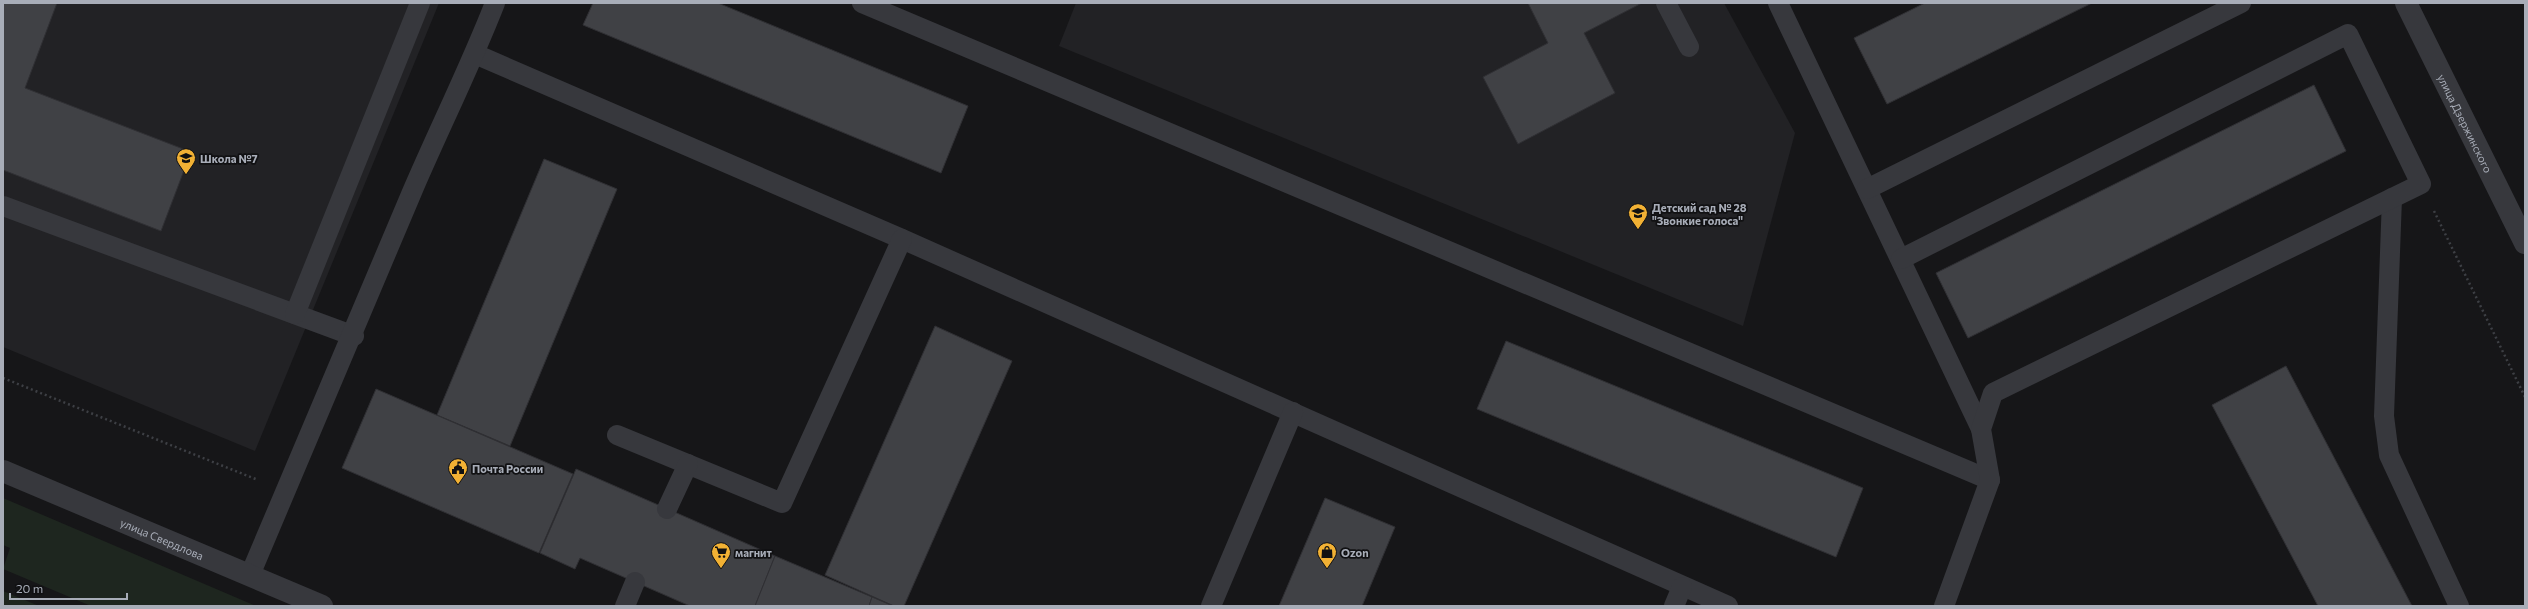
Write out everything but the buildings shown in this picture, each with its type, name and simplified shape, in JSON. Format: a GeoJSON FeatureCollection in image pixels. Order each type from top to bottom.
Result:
{"type":"FeatureCollection","features":[{"type":"Feature","properties":{"kind":"street","name":"улица Дзержинского"},"geometry":{"type":"LineString","coordinates":[[2406,3],[2525,243]]}},
{"type":"Feature","properties":{"kind":"street","name":"улица Свердлова"},"geometry":{"type":"LineString","coordinates":[[3,471],[322,606]]}},
{"type":"Feature","properties":{"kind":"lane"},"geometry":{"type":"LineString","coordinates":[[295,314],[420,3]]}},
{"type":"Feature","properties":{"kind":"lane"},"geometry":{"type":"LineString","coordinates":[[250,575],[354,336],[413,191],[475,54],[495,3]]}},
{"type":"Feature","properties":{"kind":"lane"},"geometry":{"type":"LineString","coordinates":[[862,3],[1990,480]]}},
{"type":"Feature","properties":{"kind":"lane"},"geometry":{"type":"LineString","coordinates":[[1666,3],[1689,47]]}},
{"type":"Feature","properties":{"kind":"lane"},"geometry":{"type":"LineString","coordinates":[[1778,3],[1981,429],[1990,480],[1944,606]]}},
{"type":"Feature","properties":{"kind":"lane"},"geometry":{"type":"LineString","coordinates":[[1867,189],[2241,3]]}},
{"type":"Feature","properties":{"kind":"lane"},"geometry":{"type":"LineString","coordinates":[[1901,259],[2348,34],[2421,184],[1993,393],[1981,429]]}},
{"type":"Feature","properties":{"kind":"lane"},"geometry":{"type":"LineString","coordinates":[[475,54],[902,239],[1293,412],[1682,587],[1728,606]]}},
{"type":"Feature","properties":{"kind":"lane"},"geometry":{"type":"LineString","coordinates":[[2392,198],[2384,416],[2389,456],[2459,606]]}},
{"type":"Feature","properties":{"kind":"lane"},"geometry":{"type":"LineString","coordinates":[[3,206],[354,336]]}},
{"type":"Feature","properties":{"kind":"lane"},"geometry":{"type":"LineString","coordinates":[[617,435],[782,503],[902,239]]}},
{"type":"Feature","properties":{"kind":"lane"},"geometry":{"type":"LineString","coordinates":[[1211,606],[1293,412]]}},
{"type":"Feature","properties":{"kind":"lane"},"geometry":{"type":"LineString","coordinates":[[667,509],[688,464]]}},
{"type":"Feature","properties":{"kind":"lane"},"geometry":{"type":"LineString","coordinates":[[625,606],[635,582]]}},
{"type":"Feature","properties":{"kind":"lane"},"geometry":{"type":"LineString","coordinates":[[1674,606],[1682,587]]}},
{"type":"Feature","properties":{"kind":"path"},"geometry":{"type":"LineString","coordinates":[[2421,184],[2525,397]]}},
{"type":"Feature","properties":{"kind":"path"},"geometry":{"type":"LineString","coordinates":[[3,378],[286,491]]}},
{"type":"Feature","properties":{"kind":"shaded area","name":"Школа №7"},"geometry":{"type":"Polygon","coordinates":[[[3,3],[439,3],[255,451],[3,347],[3,3]]]}},
{"type":"Feature","properties":{"kind":"shaded area","name":"Детский сад № 28 \"Звонкие голоса\""},"geometry":{"type":"Polygon","coordinates":[[[1076,3],[1724,3],[1795,133],[1743,326],[1059,46],[1076,3]]]}},
{"type":"Feature","properties":{"kind":"shaded area"},"geometry":{"type":"Polygon","coordinates":[[[3,498],[256,606],[91,606],[3,569],[10,548],[3,545],[3,498]]]}},
{"type":"Feature","properties":{"kind":"shaded area"},"geometry":{"type":"Polygon","coordinates":[[[3,591],[39,606],[3,606],[3,591]]]}},
{"type":"Feature","properties":{"kind":"place","name":"Школа №7"},"geometry":{"type":"Point","coordinates":[186,175]}},
{"type":"Feature","properties":{"kind":"place","name":"Детский сад № 28 \"Звонкие голоса\""},"geometry":{"type":"Point","coordinates":[1638,230]}},
{"type":"Feature","properties":{"kind":"place","name":"Почта России"},"geometry":{"type":"Point","coordinates":[458,485]}},
{"type":"Feature","properties":{"kind":"place","name":"магнит"},"geometry":{"type":"Point","coordinates":[721,569]}},
{"type":"Feature","properties":{"kind":"place","name":"Ozon"},"geometry":{"type":"Point","coordinates":[1327,569]}}]}
